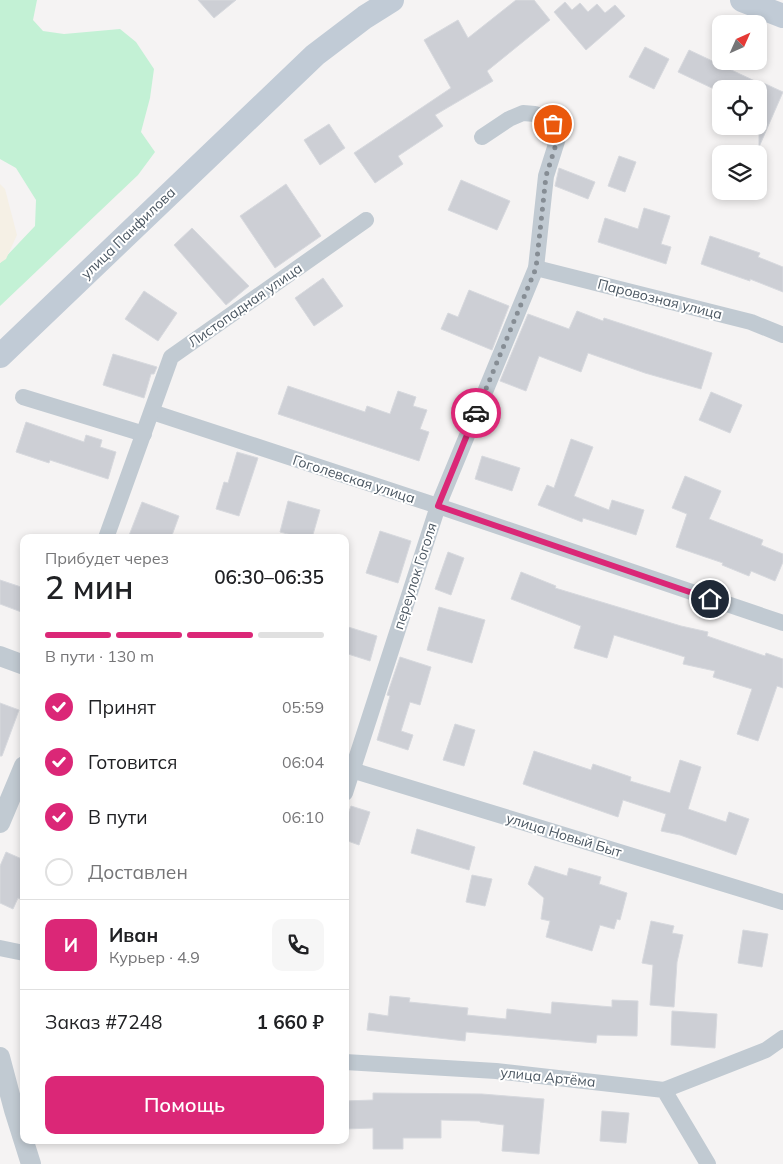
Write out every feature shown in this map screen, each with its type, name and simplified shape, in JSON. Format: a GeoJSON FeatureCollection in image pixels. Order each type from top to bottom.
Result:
{"type":"FeatureCollection","features":[{"type":"Feature","properties":{"kind":"main road","name":"улица Панфилова"},"geometry":{"type":"LineString","coordinates":[[0,356],[315,55],[365,16],[392,0]]}},
{"type":"Feature","properties":{"kind":"main road"},"geometry":{"type":"LineString","coordinates":[[742,0],[783,16]]}},
{"type":"Feature","properties":{"kind":"street","name":"переулок Гоголя"},"geometry":{"type":"LineString","coordinates":[[349,766],[438,506],[536,268],[546,176],[558,138],[553,124],[535,114],[523,113],[509,119],[482,137]]}},
{"type":"Feature","properties":{"kind":"street","name":"Листопадная улица"},"geometry":{"type":"LineString","coordinates":[[107,534],[171,357],[366,220]]}},
{"type":"Feature","properties":{"kind":"street","name":"Паровозная улица"},"geometry":{"type":"LineString","coordinates":[[536,268],[752,322],[783,334]]}},
{"type":"Feature","properties":{"kind":"street"},"geometry":{"type":"LineString","coordinates":[[23,396],[144,434]]}},
{"type":"Feature","properties":{"kind":"street","name":"Гоголевская улица"},"geometry":{"type":"LineString","coordinates":[[152,412],[438,506],[783,623]]}},
{"type":"Feature","properties":{"kind":"street"},"geometry":{"type":"LineString","coordinates":[[0,656],[20,664]]}},
{"type":"Feature","properties":{"kind":"street","name":"улица Новый Быт"},"geometry":{"type":"LineString","coordinates":[[349,769],[783,902]]}},
{"type":"Feature","properties":{"kind":"street"},"geometry":{"type":"LineString","coordinates":[[0,823],[20,776]]}},
{"type":"Feature","properties":{"kind":"street"},"geometry":{"type":"LineString","coordinates":[[0,948],[20,952]]}},
{"type":"Feature","properties":{"kind":"street"},"geometry":{"type":"LineString","coordinates":[[708,1164],[664,1090],[766,1050],[783,1038]]}},
{"type":"Feature","properties":{"kind":"street"},"geometry":{"type":"LineString","coordinates":[[0,1057],[20,1129]]}},
{"type":"Feature","properties":{"kind":"street","name":"улица Артёма"},"geometry":{"type":"LineString","coordinates":[[349,1062],[496,1071],[664,1090]]}},
{"type":"Feature","properties":{"kind":"street"},"geometry":{"type":"LineString","coordinates":[[25,1144],[31,1164]]}},
{"type":"Feature","properties":{"kind":"green space"},"geometry":{"type":"Polygon","coordinates":[[[0,0],[37,0],[33,20],[43,31],[64,34],[120,29],[136,42],[154,69],[150,98],[141,132],[155,152],[138,175],[0,306],[0,263],[35,226],[36,200],[16,168],[0,159],[0,0]]]}},
{"type":"Feature","properties":{"kind":"sand"},"geometry":{"type":"Polygon","coordinates":[[[0,184],[5,189],[17,235],[6,259],[0,263],[0,184]]]}},
{"type":"Feature","properties":{"kind":"building"},"geometry":{"type":"Polygon","coordinates":[[[198,0],[236,0],[214,18],[198,0]]]}},
{"type":"Feature","properties":{"kind":"building"},"geometry":{"type":"Polygon","coordinates":[[[516,0],[534,0],[550,20],[487,71],[493,81],[435,115],[443,126],[398,156],[403,164],[375,183],[354,153],[451,88],[424,40],[458,20],[468,38],[516,0]]]}},
{"type":"Feature","properties":{"kind":"building"},"geometry":{"type":"Polygon","coordinates":[[[565,2],[572,10],[580,3],[588,12],[597,4],[605,13],[615,5],[625,16],[586,50],[554,12],[565,2]]]}},
{"type":"Feature","properties":{"kind":"building"},"geometry":{"type":"Polygon","coordinates":[[[645,47],[669,59],[654,89],[629,77],[645,47]]]}},
{"type":"Feature","properties":{"kind":"building"},"geometry":{"type":"Polygon","coordinates":[[[689,50],[712,61],[712,70],[731,70],[753,80],[712,80],[712,88],[678,72],[689,50]]]}},
{"type":"Feature","properties":{"kind":"building"},"geometry":{"type":"Polygon","coordinates":[[[767,85],[783,92],[767,129],[767,85]]]}},
{"type":"Feature","properties":{"kind":"building"},"geometry":{"type":"Polygon","coordinates":[[[329,124],[345,148],[320,165],[304,140],[329,124]]]}},
{"type":"Feature","properties":{"kind":"building"},"geometry":{"type":"Polygon","coordinates":[[[759,135],[764,135],[760,145],[759,135]]]}},
{"type":"Feature","properties":{"kind":"building"},"geometry":{"type":"Polygon","coordinates":[[[619,156],[636,162],[625,192],[608,186],[619,156]]]}},
{"type":"Feature","properties":{"kind":"building"},"geometry":{"type":"Polygon","coordinates":[[[559,168],[595,182],[588,199],[555,186],[559,168]]]}},
{"type":"Feature","properties":{"kind":"building"},"geometry":{"type":"Polygon","coordinates":[[[461,180],[510,201],[497,230],[448,210],[461,180]]]}},
{"type":"Feature","properties":{"kind":"building"},"geometry":{"type":"Polygon","coordinates":[[[286,184],[321,236],[275,268],[240,216],[286,184]]]}},
{"type":"Feature","properties":{"kind":"building"},"geometry":{"type":"Polygon","coordinates":[[[644,208],[670,216],[661,244],[671,247],[666,264],[598,242],[605,218],[638,229],[644,208]]]}},
{"type":"Feature","properties":{"kind":"building"},"geometry":{"type":"Polygon","coordinates":[[[192,228],[249,286],[226,305],[174,245],[192,228]]]}},
{"type":"Feature","properties":{"kind":"building"},"geometry":{"type":"Polygon","coordinates":[[[710,236],[760,253],[758,257],[783,267],[783,292],[750,279],[750,281],[701,264],[710,236]]]}},
{"type":"Feature","properties":{"kind":"building"},"geometry":{"type":"Polygon","coordinates":[[[323,278],[343,306],[314,326],[295,298],[323,278]]]}},
{"type":"Feature","properties":{"kind":"building"},"geometry":{"type":"Polygon","coordinates":[[[469,290],[509,306],[492,350],[441,329],[448,313],[458,317],[469,290]]]}},
{"type":"Feature","properties":{"kind":"building"},"geometry":{"type":"Polygon","coordinates":[[[144,291],[177,313],[158,341],[125,319],[144,291]]]}},
{"type":"Feature","properties":{"kind":"building"},"geometry":{"type":"Polygon","coordinates":[[[577,311],[603,321],[604,318],[712,353],[701,389],[645,373],[588,353],[581,372],[539,356],[526,391],[500,381],[528,314],[569,329],[577,311]]]}},
{"type":"Feature","properties":{"kind":"building"},"geometry":{"type":"Polygon","coordinates":[[[113,354],[157,367],[154,374],[151,374],[144,398],[103,385],[113,354]]]}},
{"type":"Feature","properties":{"kind":"building"},"geometry":{"type":"Polygon","coordinates":[[[288,386],[365,412],[367,406],[390,414],[398,391],[416,397],[413,406],[427,410],[420,429],[429,432],[419,461],[278,414],[288,386]]]}},
{"type":"Feature","properties":{"kind":"building"},"geometry":{"type":"Polygon","coordinates":[[[711,392],[742,405],[730,433],[699,420],[711,392]]]}},
{"type":"Feature","properties":{"kind":"building"},"geometry":{"type":"Polygon","coordinates":[[[26,422],[84,442],[86,435],[102,440],[100,447],[116,452],[108,479],[50,460],[49,463],[16,452],[26,422]]]}},
{"type":"Feature","properties":{"kind":"building"},"geometry":{"type":"Polygon","coordinates":[[[571,439],[593,447],[574,496],[609,510],[612,500],[644,510],[636,535],[583,518],[582,522],[538,505],[547,485],[554,488],[571,439]]]}},
{"type":"Feature","properties":{"kind":"building"},"geometry":{"type":"Polygon","coordinates":[[[237,452],[258,458],[239,516],[216,509],[224,482],[228,483],[237,452]]]}},
{"type":"Feature","properties":{"kind":"building"},"geometry":{"type":"Polygon","coordinates":[[[482,456],[520,468],[512,491],[475,479],[482,456]]]}},
{"type":"Feature","properties":{"kind":"building"},"geometry":{"type":"Polygon","coordinates":[[[685,476],[721,491],[709,519],[763,540],[761,545],[783,554],[783,562],[775,581],[751,571],[749,576],[722,565],[723,563],[676,547],[687,514],[672,508],[685,476]]]}},
{"type":"Feature","properties":{"kind":"building"},"geometry":{"type":"Polygon","coordinates":[[[288,501],[320,510],[313,534],[288,534],[280,532],[288,501]]]}},
{"type":"Feature","properties":{"kind":"building"},"geometry":{"type":"Polygon","coordinates":[[[142,502],[179,516],[172,534],[130,534],[142,502]]]}},
{"type":"Feature","properties":{"kind":"building"},"geometry":{"type":"Polygon","coordinates":[[[380,531],[411,541],[398,583],[366,573],[380,531]]]}},
{"type":"Feature","properties":{"kind":"building"},"geometry":{"type":"Polygon","coordinates":[[[448,552],[464,558],[451,595],[435,589],[448,552]]]}},
{"type":"Feature","properties":{"kind":"building"},"geometry":{"type":"Polygon","coordinates":[[[521,572],[556,586],[555,588],[681,626],[708,632],[707,636],[765,656],[766,653],[783,659],[783,688],[777,686],[758,741],[737,734],[752,689],[713,677],[715,671],[683,664],[685,657],[614,635],[607,658],[574,648],[581,626],[511,599],[521,572]]]}},
{"type":"Feature","properties":{"kind":"building"},"geometry":{"type":"Polygon","coordinates":[[[0,580],[20,587],[20,612],[0,604],[0,580]]]}},
{"type":"Feature","properties":{"kind":"building"},"geometry":{"type":"Polygon","coordinates":[[[439,607],[485,620],[472,663],[427,650],[439,607]]]}},
{"type":"Feature","properties":{"kind":"building"},"geometry":{"type":"Polygon","coordinates":[[[349,627],[377,636],[370,661],[349,654],[349,627]]]}},
{"type":"Feature","properties":{"kind":"building"},"geometry":{"type":"Polygon","coordinates":[[[400,657],[431,667],[420,705],[410,702],[401,731],[413,735],[408,750],[377,740],[390,696],[387,695],[400,657]]]}},
{"type":"Feature","properties":{"kind":"building"},"geometry":{"type":"Polygon","coordinates":[[[0,703],[19,710],[2,756],[0,756],[0,703]]]}},
{"type":"Feature","properties":{"kind":"building"},"geometry":{"type":"Polygon","coordinates":[[[455,724],[475,730],[464,766],[443,760],[455,724]]]}},
{"type":"Feature","properties":{"kind":"building"},"geometry":{"type":"Polygon","coordinates":[[[534,751],[591,770],[593,764],[631,777],[630,781],[670,793],[680,760],[701,767],[688,809],[726,822],[729,812],[749,819],[736,855],[680,835],[661,831],[666,814],[623,800],[618,817],[523,784],[534,751]]]}},
{"type":"Feature","properties":{"kind":"building"},"geometry":{"type":"Polygon","coordinates":[[[351,806],[370,812],[359,845],[349,841],[349,811],[351,806]]]}},
{"type":"Feature","properties":{"kind":"building"},"geometry":{"type":"Polygon","coordinates":[[[417,829],[475,847],[469,870],[411,853],[417,829]]]}},
{"type":"Feature","properties":{"kind":"building"},"geometry":{"type":"Polygon","coordinates":[[[6,852],[20,858],[20,899],[18,898],[13,909],[0,903],[0,866],[6,852]]]}},
{"type":"Feature","properties":{"kind":"building"},"geometry":{"type":"Polygon","coordinates":[[[535,866],[567,876],[569,868],[601,877],[599,884],[627,893],[620,920],[617,919],[614,929],[600,925],[592,951],[546,937],[550,921],[541,919],[544,898],[528,884],[535,866]]]}},
{"type":"Feature","properties":{"kind":"building"},"geometry":{"type":"Polygon","coordinates":[[[472,875],[492,879],[485,906],[466,902],[472,875]]]}},
{"type":"Feature","properties":{"kind":"building"},"geometry":{"type":"Polygon","coordinates":[[[651,921],[674,926],[672,933],[683,935],[677,962],[674,1007],[650,1005],[653,965],[642,963],[651,921]]]}},
{"type":"Feature","properties":{"kind":"building"},"geometry":{"type":"Polygon","coordinates":[[[743,930],[768,934],[762,967],[738,963],[743,930]]]}},
{"type":"Feature","properties":{"kind":"building"},"geometry":{"type":"Polygon","coordinates":[[[390,996],[410,998],[409,1002],[468,1008],[467,1015],[506,1019],[507,1009],[551,1014],[552,1002],[612,1007],[612,1000],[638,1001],[637,1036],[597,1035],[596,1043],[466,1032],[465,1041],[367,1030],[369,1013],[388,1016],[390,996]]]}},
{"type":"Feature","properties":{"kind":"building"},"geometry":{"type":"Polygon","coordinates":[[[672,1011],[717,1014],[715,1048],[671,1045],[672,1011]]]}},
{"type":"Feature","properties":{"kind":"building"},"geometry":{"type":"Polygon","coordinates":[[[373,1093],[482,1094],[544,1099],[539,1154],[502,1151],[504,1125],[480,1121],[441,1120],[441,1138],[403,1138],[403,1149],[373,1149],[373,1128],[349,1129],[349,1101],[373,1100],[373,1093]]]}},
{"type":"Feature","properties":{"kind":"building"},"geometry":{"type":"Polygon","coordinates":[[[602,1111],[629,1113],[626,1143],[600,1141],[602,1111]]]}},
{"type":"Feature","properties":{"kind":"way so far"},"geometry":{"type":"LineString","coordinates":[[476,413],[536,268],[546,176],[558,138],[553,124]]}},
{"type":"Feature","properties":{"kind":"route"},"geometry":{"type":"LineString","coordinates":[[476,413],[438,506],[710,599]]}}]}
